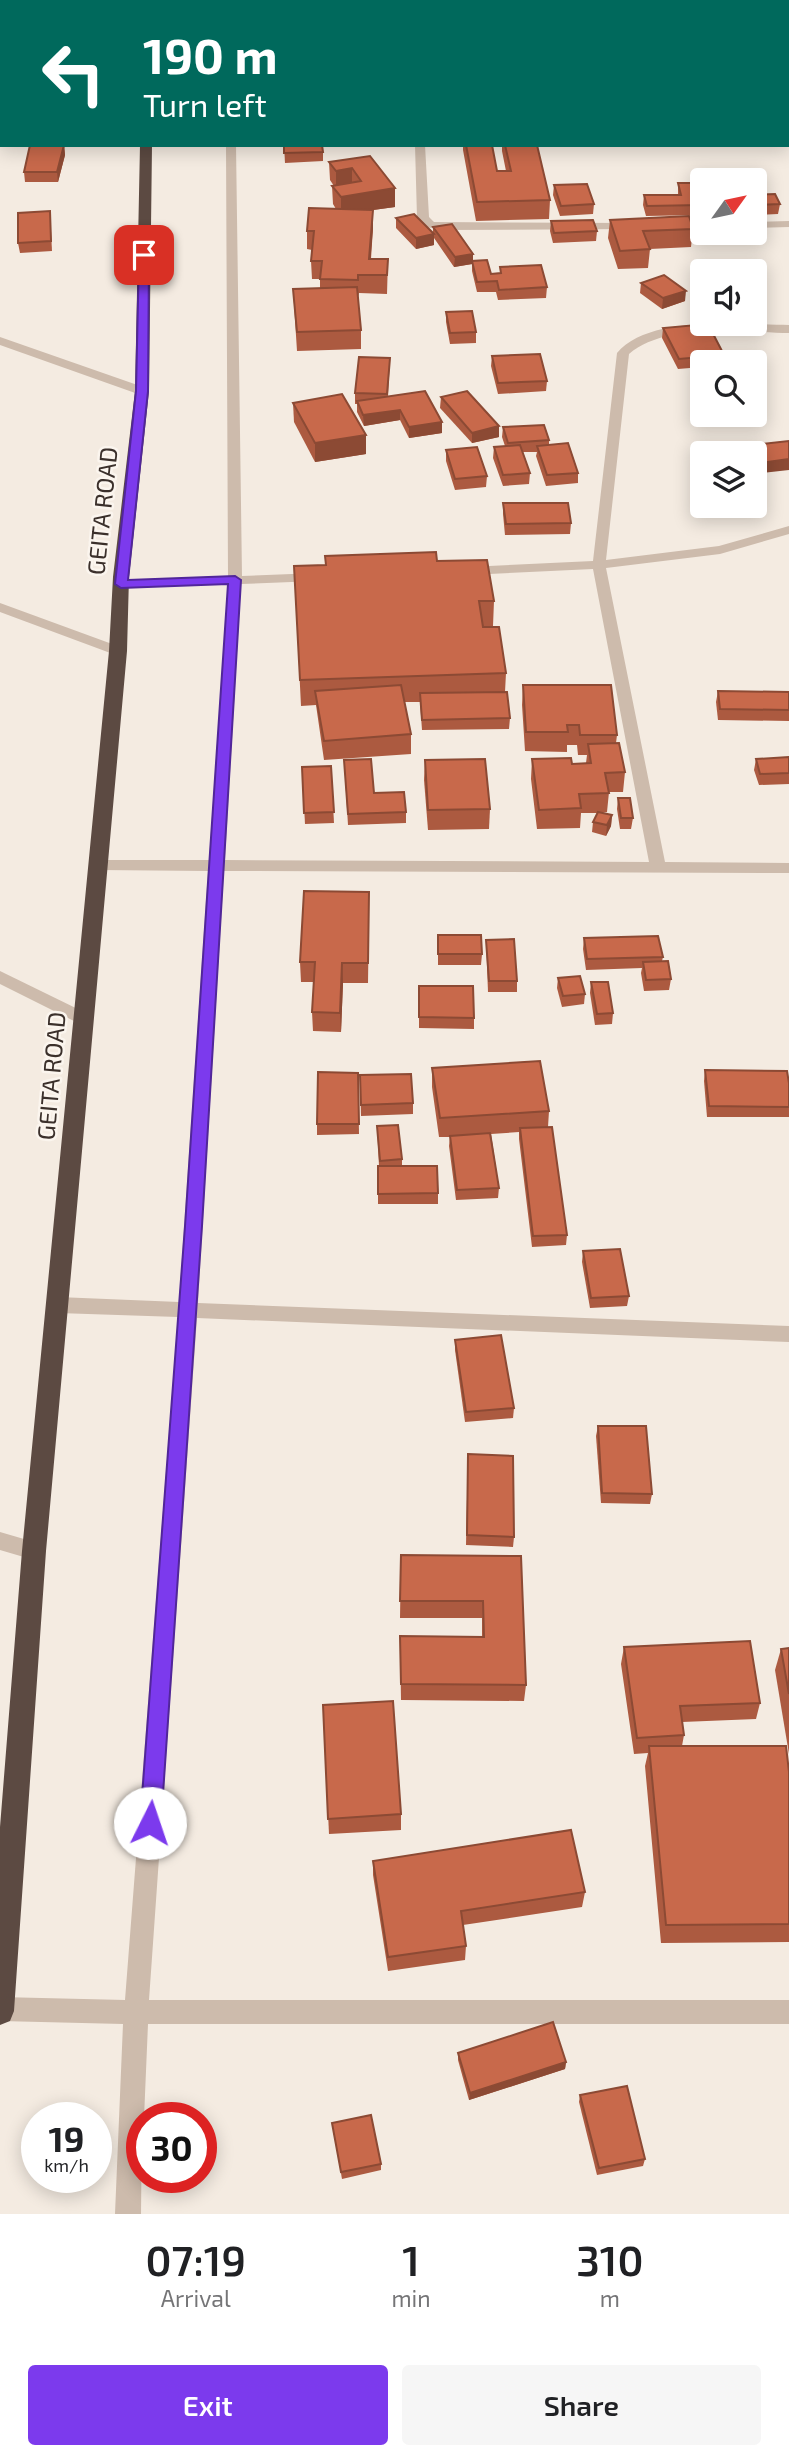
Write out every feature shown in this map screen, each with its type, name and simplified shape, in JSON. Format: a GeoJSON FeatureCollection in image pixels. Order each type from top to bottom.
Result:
{"type":"FeatureCollection","features":[{"type":"Feature","properties":{"kind":"highway","name":"GEITA ROAD"},"geometry":{"type":"LineString","coordinates":[[0,2010],[34,1551],[118,651],[121,584],[142,391],[146,147]]}},
{"type":"Feature","properties":{"kind":"street"},"geometry":{"type":"LineString","coordinates":[[128,2214],[136,2012],[188,1308],[235,580],[231,147]]}},
{"type":"Feature","properties":{"kind":"street"},"geometry":{"type":"LineString","coordinates":[[420,147],[423,218],[430,225],[647,226]]}},
{"type":"Feature","properties":{"kind":"street"},"geometry":{"type":"LineString","coordinates":[[767,225],[789,224]]}},
{"type":"Feature","properties":{"kind":"street"},"geometry":{"type":"LineString","coordinates":[[661,225],[690,225]]}},
{"type":"Feature","properties":{"kind":"street"},"geometry":{"type":"LineString","coordinates":[[658,868],[599,565],[623,353],[629,345],[653,334],[675,331],[789,329]]}},
{"type":"Feature","properties":{"kind":"street"},"geometry":{"type":"LineString","coordinates":[[0,341],[142,391]]}},
{"type":"Feature","properties":{"kind":"street"},"geometry":{"type":"LineString","coordinates":[[451,571],[599,565],[720,550],[789,530]]}},
{"type":"Feature","properties":{"kind":"street"},"geometry":{"type":"LineString","coordinates":[[121,584],[329,576]]}},
{"type":"Feature","properties":{"kind":"street"},"geometry":{"type":"LineString","coordinates":[[0,607],[118,651]]}},
{"type":"Feature","properties":{"kind":"street"},"geometry":{"type":"LineString","coordinates":[[98,865],[789,868]]}},
{"type":"Feature","properties":{"kind":"street"},"geometry":{"type":"LineString","coordinates":[[0,977],[84,1019]]}},
{"type":"Feature","properties":{"kind":"street"},"geometry":{"type":"LineString","coordinates":[[58,1306],[188,1308],[789,1334]]}},
{"type":"Feature","properties":{"kind":"street"},"geometry":{"type":"LineString","coordinates":[[0,1541],[34,1551]]}},
{"type":"Feature","properties":{"kind":"street"},"geometry":{"type":"LineString","coordinates":[[0,2010],[789,2012]]}},
{"type":"Feature","properties":{"kind":"building"},"geometry":{"type":"Polygon","coordinates":[[[30,147],[63,147],[57,172],[24,172],[30,147]]]}},
{"type":"Feature","properties":{"kind":"building"},"geometry":{"type":"Polygon","coordinates":[[[284,147],[322,147],[323,152],[284,153],[284,147]]]}},
{"type":"Feature","properties":{"kind":"building"},"geometry":{"type":"Polygon","coordinates":[[[466,147],[492,147],[497,171],[511,171],[505,147],[537,147],[550,200],[477,202],[466,147]]]}},
{"type":"Feature","properties":{"kind":"building"},"geometry":{"type":"Polygon","coordinates":[[[370,156],[395,188],[341,197],[332,186],[361,181],[352,168],[336,171],[329,162],[370,156]]]}},
{"type":"Feature","properties":{"kind":"building"},"geometry":{"type":"Polygon","coordinates":[[[678,183],[690,183],[690,205],[647,206],[644,195],[681,195],[678,183]]]}},
{"type":"Feature","properties":{"kind":"building"},"geometry":{"type":"Polygon","coordinates":[[[587,184],[594,204],[561,206],[554,185],[587,184]]]}},
{"type":"Feature","properties":{"kind":"building"},"geometry":{"type":"Polygon","coordinates":[[[767,194],[775,194],[780,204],[767,204],[767,194]]]}},
{"type":"Feature","properties":{"kind":"building"},"geometry":{"type":"Polygon","coordinates":[[[309,208],[373,210],[369,259],[388,259],[387,275],[358,275],[358,280],[320,279],[322,261],[311,261],[314,231],[307,231],[309,208]]]}},
{"type":"Feature","properties":{"kind":"building"},"geometry":{"type":"Polygon","coordinates":[[[50,211],[51,241],[18,243],[18,213],[50,211]]]}},
{"type":"Feature","properties":{"kind":"building"},"geometry":{"type":"Polygon","coordinates":[[[414,214],[434,234],[416,238],[396,218],[414,214]]]}},
{"type":"Feature","properties":{"kind":"building"},"geometry":{"type":"Polygon","coordinates":[[[689,216],[690,229],[643,231],[650,249],[620,251],[610,220],[689,216]]]}},
{"type":"Feature","properties":{"kind":"building"},"geometry":{"type":"Polygon","coordinates":[[[593,220],[597,231],[554,233],[551,221],[593,220]]]}},
{"type":"Feature","properties":{"kind":"building"},"geometry":{"type":"Polygon","coordinates":[[[452,224],[473,254],[455,257],[433,227],[452,224]]]}},
{"type":"Feature","properties":{"kind":"building"},"geometry":{"type":"Polygon","coordinates":[[[487,260],[491,274],[501,273],[500,267],[541,265],[547,287],[499,290],[497,281],[477,282],[472,261],[487,260]]]}},
{"type":"Feature","properties":{"kind":"building"},"geometry":{"type":"Polygon","coordinates":[[[664,275],[686,291],[663,298],[641,283],[664,275]]]}},
{"type":"Feature","properties":{"kind":"building"},"geometry":{"type":"Polygon","coordinates":[[[357,287],[361,330],[297,332],[293,289],[357,287]]]}},
{"type":"Feature","properties":{"kind":"building"},"geometry":{"type":"Polygon","coordinates":[[[472,311],[476,332],[450,333],[446,312],[472,311]]]}},
{"type":"Feature","properties":{"kind":"building"},"geometry":{"type":"Polygon","coordinates":[[[690,326],[690,336],[714,336],[721,350],[690,350],[690,358],[679,359],[663,328],[690,326]]]}},
{"type":"Feature","properties":{"kind":"building"},"geometry":{"type":"Polygon","coordinates":[[[540,354],[547,381],[498,383],[492,356],[540,354]]]}},
{"type":"Feature","properties":{"kind":"building"},"geometry":{"type":"Polygon","coordinates":[[[359,357],[390,358],[387,394],[355,393],[359,357]]]}},
{"type":"Feature","properties":{"kind":"building"},"geometry":{"type":"Polygon","coordinates":[[[425,391],[442,422],[409,427],[400,410],[363,415],[357,401],[425,391]]]}},
{"type":"Feature","properties":{"kind":"building"},"geometry":{"type":"Polygon","coordinates":[[[467,391],[499,426],[472,433],[441,397],[467,391]]]}},
{"type":"Feature","properties":{"kind":"building"},"geometry":{"type":"Polygon","coordinates":[[[342,394],[366,435],[315,443],[293,403],[342,394]]]}},
{"type":"Feature","properties":{"kind":"building"},"geometry":{"type":"Polygon","coordinates":[[[544,425],[549,440],[508,443],[503,427],[544,425]]]}},
{"type":"Feature","properties":{"kind":"building"},"geometry":{"type":"Polygon","coordinates":[[[789,441],[789,459],[767,462],[767,443],[789,441]]]}},
{"type":"Feature","properties":{"kind":"building"},"geometry":{"type":"Polygon","coordinates":[[[568,443],[578,473],[547,475],[537,446],[568,443]]]}},
{"type":"Feature","properties":{"kind":"building"},"geometry":{"type":"Polygon","coordinates":[[[520,445],[530,473],[503,475],[494,447],[520,445]]]}},
{"type":"Feature","properties":{"kind":"building"},"geometry":{"type":"Polygon","coordinates":[[[477,447],[487,476],[455,479],[446,450],[477,447]]]}},
{"type":"Feature","properties":{"kind":"building"},"geometry":{"type":"Polygon","coordinates":[[[503,503],[568,503],[571,523],[506,524],[503,503]]]}},
{"type":"Feature","properties":{"kind":"building"},"geometry":{"type":"Polygon","coordinates":[[[436,552],[437,561],[487,560],[494,601],[479,601],[483,627],[499,627],[506,673],[300,680],[294,566],[326,565],[325,556],[436,552]]]}},
{"type":"Feature","properties":{"kind":"building"},"geometry":{"type":"Polygon","coordinates":[[[401,685],[411,734],[324,741],[315,691],[401,685]]]}},
{"type":"Feature","properties":{"kind":"building"},"geometry":{"type":"Polygon","coordinates":[[[523,685],[611,685],[617,735],[580,735],[579,725],[567,725],[568,732],[526,732],[523,685]]]}},
{"type":"Feature","properties":{"kind":"building"},"geometry":{"type":"Polygon","coordinates":[[[718,691],[789,692],[789,710],[720,709],[718,691]]]}},
{"type":"Feature","properties":{"kind":"building"},"geometry":{"type":"Polygon","coordinates":[[[507,692],[510,718],[422,720],[420,693],[507,692]]]}},
{"type":"Feature","properties":{"kind":"building"},"geometry":{"type":"Polygon","coordinates":[[[619,743],[625,772],[605,773],[609,793],[579,794],[581,808],[539,810],[532,759],[571,758],[572,764],[591,763],[588,744],[619,743]]]}},
{"type":"Feature","properties":{"kind":"building"},"geometry":{"type":"Polygon","coordinates":[[[789,757],[789,773],[760,774],[756,759],[789,757]]]}},
{"type":"Feature","properties":{"kind":"building"},"geometry":{"type":"Polygon","coordinates":[[[371,759],[374,793],[404,792],[406,812],[348,814],[344,760],[371,759]]]}},
{"type":"Feature","properties":{"kind":"building"},"geometry":{"type":"Polygon","coordinates":[[[485,759],[490,809],[428,810],[425,760],[485,759]]]}},
{"type":"Feature","properties":{"kind":"building"},"geometry":{"type":"Polygon","coordinates":[[[331,766],[334,812],[304,813],[302,767],[331,766]]]}},
{"type":"Feature","properties":{"kind":"building"},"geometry":{"type":"Polygon","coordinates":[[[618,798],[630,798],[633,818],[621,818],[618,798]]]}},
{"type":"Feature","properties":{"kind":"building"},"geometry":{"type":"Polygon","coordinates":[[[598,812],[612,815],[607,825],[593,822],[598,812]]]}},
{"type":"Feature","properties":{"kind":"building"},"geometry":{"type":"Polygon","coordinates":[[[304,891],[369,892],[368,963],[342,963],[340,1013],[312,1012],[315,962],[300,962],[304,891]]]}},
{"type":"Feature","properties":{"kind":"building"},"geometry":{"type":"Polygon","coordinates":[[[438,935],[481,935],[482,954],[438,954],[438,935]]]}},
{"type":"Feature","properties":{"kind":"building"},"geometry":{"type":"Polygon","coordinates":[[[658,936],[663,957],[587,959],[584,938],[658,936]]]}},
{"type":"Feature","properties":{"kind":"building"},"geometry":{"type":"Polygon","coordinates":[[[514,939],[517,981],[489,981],[486,940],[514,939]]]}},
{"type":"Feature","properties":{"kind":"building"},"geometry":{"type":"Polygon","coordinates":[[[668,961],[671,979],[646,980],[643,962],[668,961]]]}},
{"type":"Feature","properties":{"kind":"building"},"geometry":{"type":"Polygon","coordinates":[[[580,976],[585,994],[563,996],[558,978],[580,976]]]}},
{"type":"Feature","properties":{"kind":"building"},"geometry":{"type":"Polygon","coordinates":[[[591,982],[608,982],[613,1013],[597,1014],[591,982]]]}},
{"type":"Feature","properties":{"kind":"building"},"geometry":{"type":"Polygon","coordinates":[[[419,986],[473,986],[474,1018],[419,1017],[419,986]]]}},
{"type":"Feature","properties":{"kind":"building"},"geometry":{"type":"Polygon","coordinates":[[[540,1061],[549,1111],[440,1118],[432,1068],[540,1061]]]}},
{"type":"Feature","properties":{"kind":"building"},"geometry":{"type":"Polygon","coordinates":[[[705,1070],[787,1071],[789,1107],[709,1106],[705,1070]]]}},
{"type":"Feature","properties":{"kind":"building"},"geometry":{"type":"Polygon","coordinates":[[[318,1072],[358,1073],[359,1124],[317,1124],[318,1072]]]}},
{"type":"Feature","properties":{"kind":"building"},"geometry":{"type":"Polygon","coordinates":[[[411,1074],[413,1103],[361,1105],[360,1075],[411,1074]]]}},
{"type":"Feature","properties":{"kind":"building"},"geometry":{"type":"Polygon","coordinates":[[[398,1125],[402,1159],[380,1161],[377,1126],[398,1125]]]}},
{"type":"Feature","properties":{"kind":"building"},"geometry":{"type":"Polygon","coordinates":[[[552,1127],[567,1235],[533,1236],[520,1128],[552,1127]]]}},
{"type":"Feature","properties":{"kind":"building"},"geometry":{"type":"Polygon","coordinates":[[[490,1133],[499,1188],[457,1190],[450,1136],[490,1133]]]}},
{"type":"Feature","properties":{"kind":"building"},"geometry":{"type":"Polygon","coordinates":[[[378,1166],[437,1166],[438,1193],[378,1194],[378,1166]]]}},
{"type":"Feature","properties":{"kind":"building"},"geometry":{"type":"Polygon","coordinates":[[[620,1249],[629,1296],[591,1298],[583,1251],[620,1249]]]}},
{"type":"Feature","properties":{"kind":"building"},"geometry":{"type":"Polygon","coordinates":[[[501,1335],[514,1408],[466,1412],[455,1340],[501,1335]]]}},
{"type":"Feature","properties":{"kind":"building"},"geometry":{"type":"Polygon","coordinates":[[[598,1426],[646,1426],[652,1494],[602,1493],[598,1426]]]}},
{"type":"Feature","properties":{"kind":"building"},"geometry":{"type":"Polygon","coordinates":[[[468,1454],[513,1456],[514,1537],[467,1535],[468,1454]]]}},
{"type":"Feature","properties":{"kind":"building"},"geometry":{"type":"Polygon","coordinates":[[[401,1555],[521,1556],[526,1685],[401,1684],[400,1636],[484,1637],[483,1601],[400,1601],[401,1555]]]}},
{"type":"Feature","properties":{"kind":"building"},"geometry":{"type":"Polygon","coordinates":[[[750,1641],[760,1703],[680,1706],[684,1735],[637,1738],[624,1647],[750,1641]]]}},
{"type":"Feature","properties":{"kind":"building"},"geometry":{"type":"Polygon","coordinates":[[[789,1648],[789,1694],[781,1649],[789,1648]]]}},
{"type":"Feature","properties":{"kind":"building"},"geometry":{"type":"Polygon","coordinates":[[[393,1701],[401,1814],[328,1819],[323,1705],[393,1701]]]}},
{"type":"Feature","properties":{"kind":"building"},"geometry":{"type":"Polygon","coordinates":[[[649,1746],[786,1746],[789,1772],[789,1924],[666,1925],[649,1746]]]}},
{"type":"Feature","properties":{"kind":"building"},"geometry":{"type":"Polygon","coordinates":[[[571,1830],[585,1892],[461,1911],[466,1946],[388,1957],[373,1861],[571,1830]]]}},
{"type":"Feature","properties":{"kind":"building"},"geometry":{"type":"Polygon","coordinates":[[[553,2022],[566,2062],[470,2093],[458,2053],[553,2022]]]}},
{"type":"Feature","properties":{"kind":"building"},"geometry":{"type":"Polygon","coordinates":[[[627,2086],[645,2159],[599,2168],[580,2095],[627,2086]]]}},
{"type":"Feature","properties":{"kind":"building"},"geometry":{"type":"Polygon","coordinates":[[[371,2115],[381,2164],[341,2172],[332,2123],[371,2115]]]}},
{"type":"Feature","properties":{"kind":"route"},"geometry":{"type":"LineString","coordinates":[[144,255],[142,391],[121,584],[235,580],[194,1226],[150,1823]]}}]}
